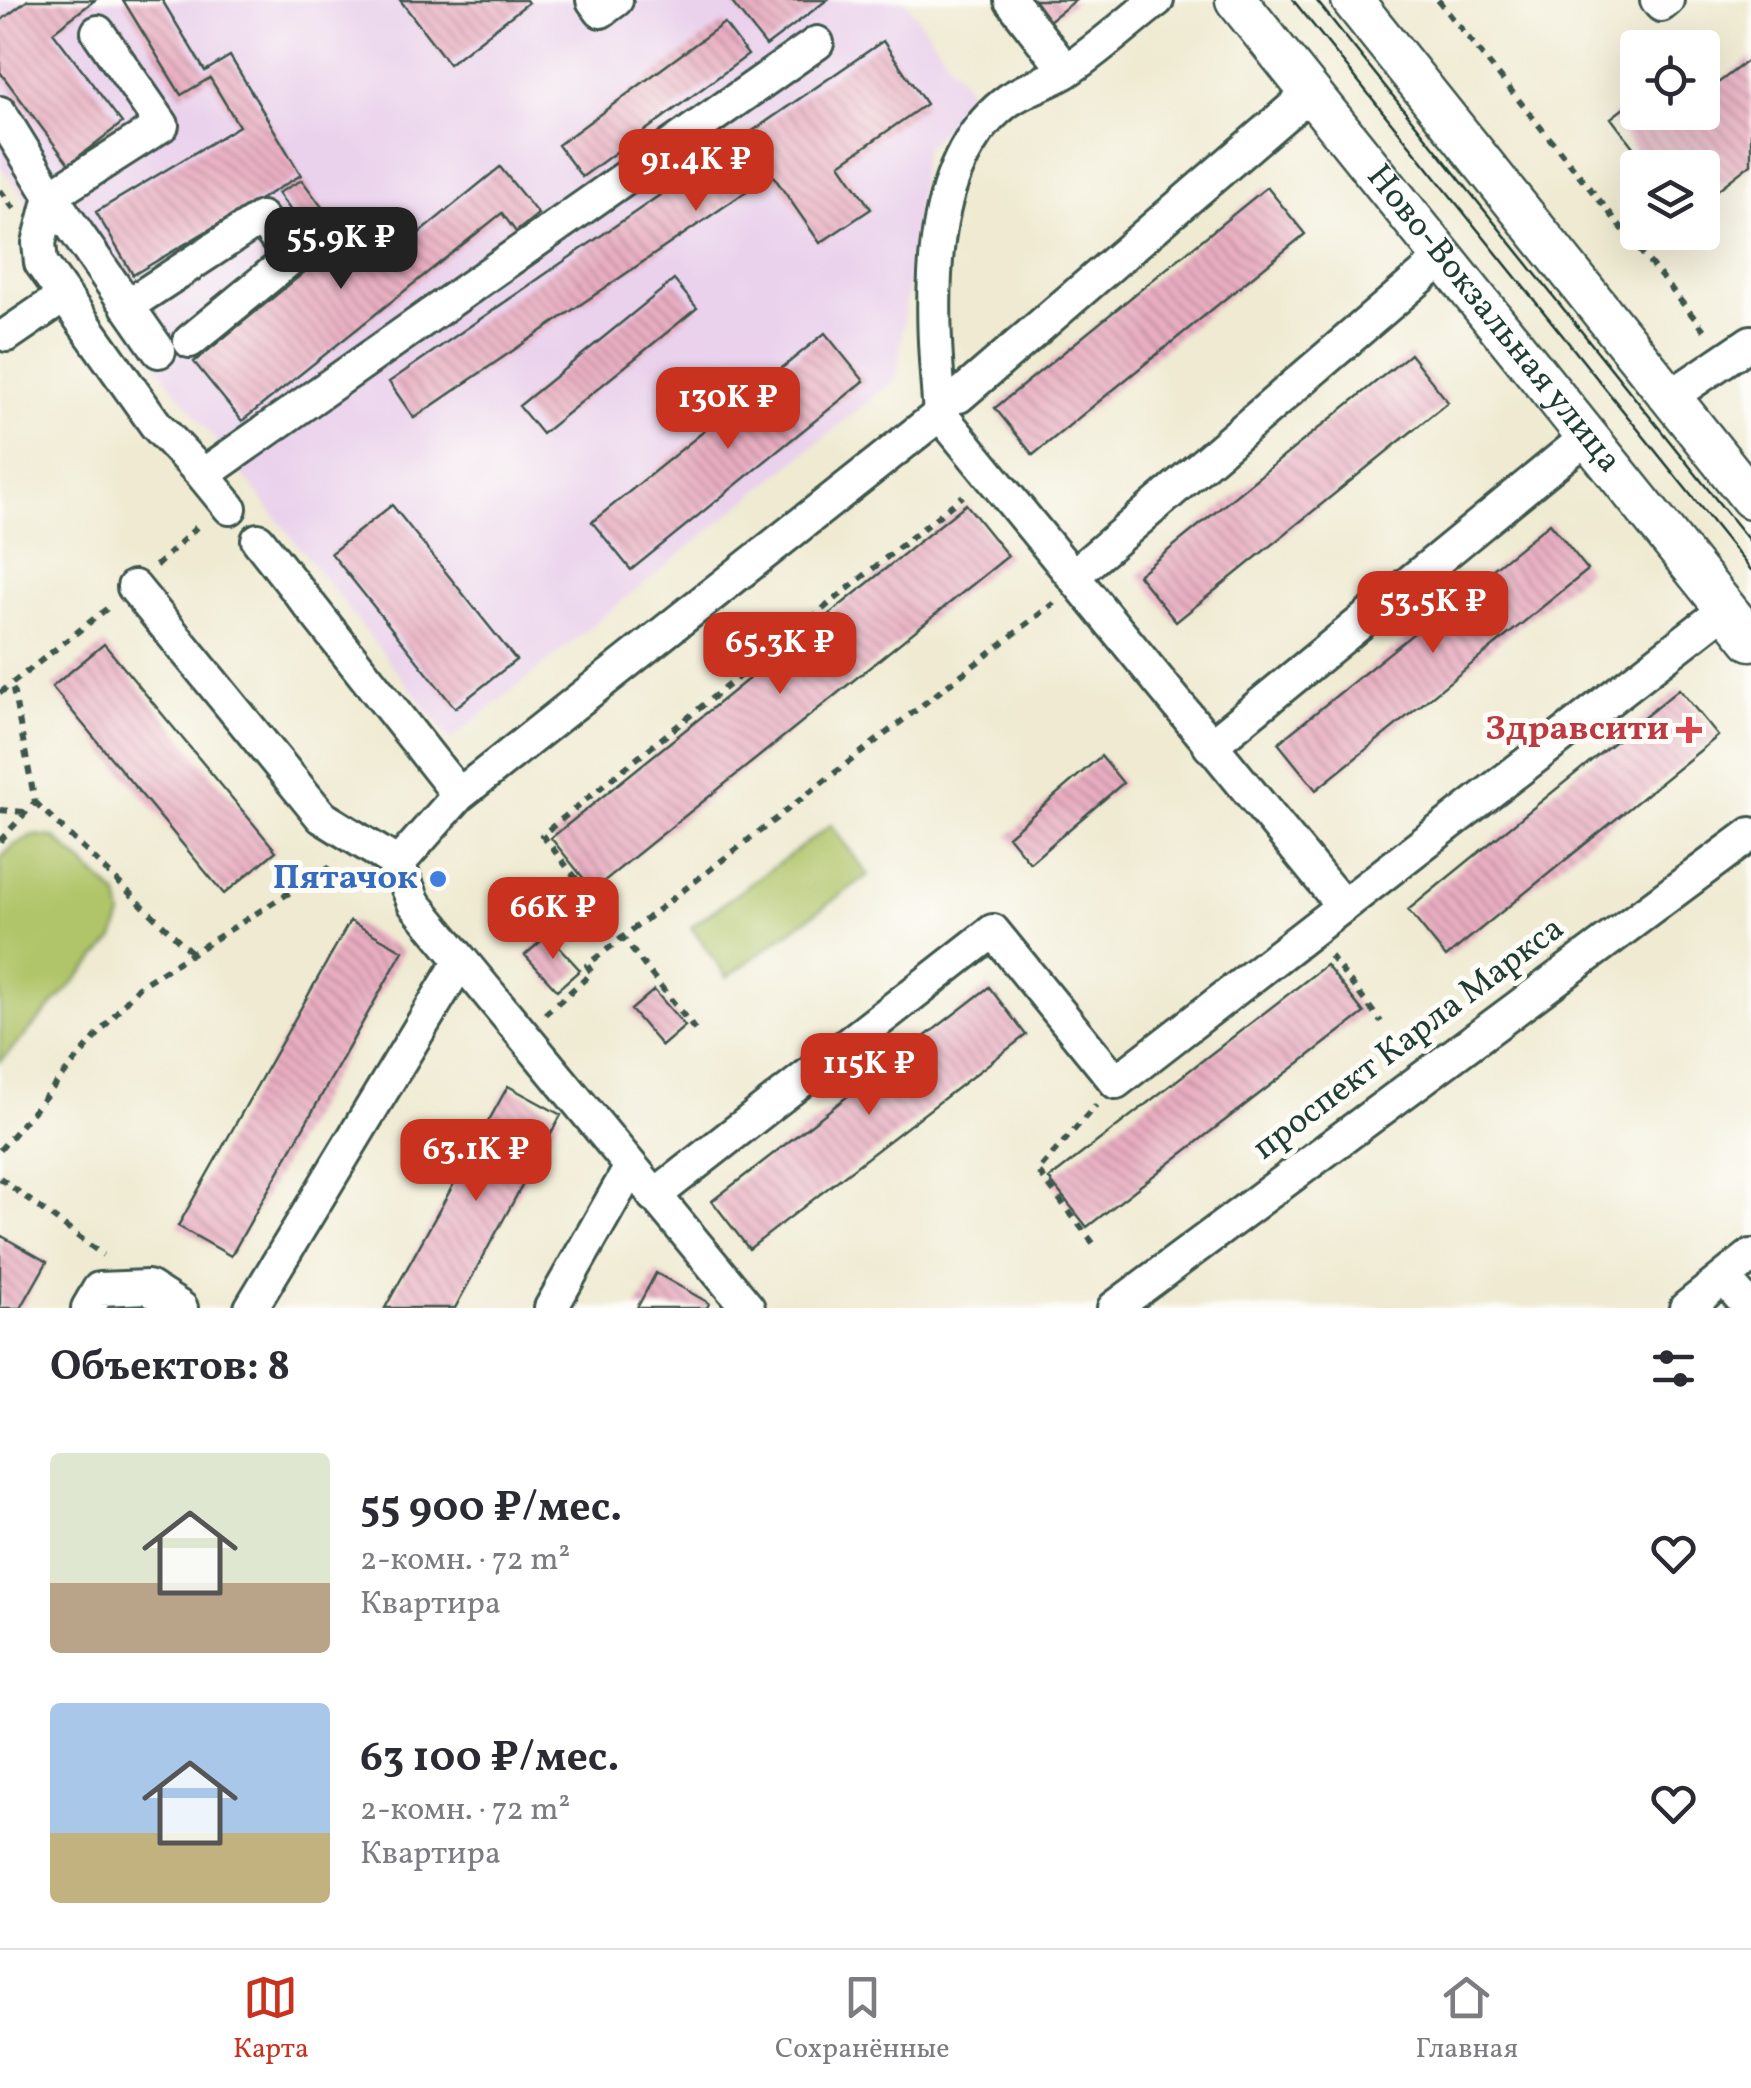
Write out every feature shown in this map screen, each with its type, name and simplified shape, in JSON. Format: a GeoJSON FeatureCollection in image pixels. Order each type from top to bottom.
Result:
{"type":"FeatureCollection","features":[{"type":"Feature","properties":{"kind":"main road","name":"Ново-Вокзальная улица"},"geometry":{"type":"LineString","coordinates":[[1236,0],[1751,640]]}},
{"type":"Feature","properties":{"kind":"main road"},"geometry":{"type":"LineString","coordinates":[[1352,0],[1751,498]]}},
{"type":"Feature","properties":{"kind":"street"},"geometry":{"type":"LineString","coordinates":[[593,0],[601,11],[616,0]]}},
{"type":"Feature","properties":{"kind":"street"},"geometry":{"type":"LineString","coordinates":[[1011,0],[1066,71]]}},
{"type":"Feature","properties":{"kind":"street"},"geometry":{"type":"LineString","coordinates":[[1158,0],[1066,71],[1005,103],[964,150],[940,212],[932,328],[949,405],[1073,576],[1343,906]]}},
{"type":"Feature","properties":{"kind":"street"},"geometry":{"type":"LineString","coordinates":[[1657,0],[1661,5],[1668,0]]}},
{"type":"Feature","properties":{"kind":"street"},"geometry":{"type":"LineString","coordinates":[[98,32],[162,125],[52,196],[39,243],[41,263],[156,426],[230,508]]}},
{"type":"Feature","properties":{"kind":"street"},"geometry":{"type":"LineString","coordinates":[[203,475],[817,44]]}},
{"type":"Feature","properties":{"kind":"street"},"geometry":{"type":"LineString","coordinates":[[398,864],[460,795],[949,405],[1310,93]]}},
{"type":"Feature","properties":{"kind":"street"},"geometry":{"type":"LineString","coordinates":[[0,113],[158,351]]}},
{"type":"Feature","properties":{"kind":"street"},"geometry":{"type":"LineString","coordinates":[[127,306],[262,218],[291,258],[190,340]]}},
{"type":"Feature","properties":{"kind":"street"},"geometry":{"type":"LineString","coordinates":[[1073,576],[1443,258]]}},
{"type":"Feature","properties":{"kind":"street"},"geometry":{"type":"LineString","coordinates":[[6,336],[64,296]]}},
{"type":"Feature","properties":{"kind":"street"},"geometry":{"type":"LineString","coordinates":[[1670,397],[1739,350]]}},
{"type":"Feature","properties":{"kind":"street"},"geometry":{"type":"LineString","coordinates":[[1210,746],[1587,436]]}},
{"type":"Feature","properties":{"kind":"street"},"geometry":{"type":"LineString","coordinates":[[258,540],[460,795]]}},
{"type":"Feature","properties":{"kind":"street"},"geometry":{"type":"LineString","coordinates":[[134,587],[322,817],[398,864],[414,903],[748,1308]]}},
{"type":"Feature","properties":{"kind":"street"},"geometry":{"type":"LineString","coordinates":[[654,1196],[994,931],[1116,1082],[1726,609]]}},
{"type":"Feature","properties":{"kind":"street","name":"проспект Карла Маркса"},"geometry":{"type":"LineString","coordinates":[[1114,1308],[1751,834]]}},
{"type":"Feature","properties":{"kind":"street"},"geometry":{"type":"LineString","coordinates":[[251,1308],[461,960]]}},
{"type":"Feature","properties":{"kind":"street"},"geometry":{"type":"LineString","coordinates":[[551,1308],[631,1168]]}},
{"type":"Feature","properties":{"kind":"street"},"geometry":{"type":"LineString","coordinates":[[1686,1308],[1751,1256]]}},
{"type":"Feature","properties":{"kind":"street"},"geometry":{"type":"LineString","coordinates":[[1724,1278],[1750,1308]]}},
{"type":"Feature","properties":{"kind":"street"},"geometry":{"type":"LineString","coordinates":[[88,1308],[99,1288],[148,1288],[181,1308]]}},
{"type":"Feature","properties":{"kind":"path"},"geometry":{"type":"LineString","coordinates":[[1438,0],[1739,350]]}},
{"type":"Feature","properties":{"kind":"path"},"geometry":{"type":"LineString","coordinates":[[695,1030],[542,835],[963,496]]}},
{"type":"Feature","properties":{"kind":"path"},"geometry":{"type":"LineString","coordinates":[[521,1034],[592,973],[587,965],[1053,604]]}},
{"type":"Feature","properties":{"kind":"path"},"geometry":{"type":"LineString","coordinates":[[12,684],[35,802],[191,952]]}},
{"type":"Feature","properties":{"kind":"path"},"geometry":{"type":"LineString","coordinates":[[0,840],[35,802]]}},
{"type":"Feature","properties":{"kind":"path"},"geometry":{"type":"LineString","coordinates":[[0,810],[26,812]]}},
{"type":"Feature","properties":{"kind":"path"},"geometry":{"type":"LineString","coordinates":[[0,1150],[138,987],[367,845]]}},
{"type":"Feature","properties":{"kind":"path"},"geometry":{"type":"LineString","coordinates":[[1311,931],[1381,1022]]}},
{"type":"Feature","properties":{"kind":"path"},"geometry":{"type":"LineString","coordinates":[[1093,1243],[1038,1171],[1116,1082]]}},
{"type":"Feature","properties":{"kind":"path"},"geometry":{"type":"LineString","coordinates":[[0,1178],[148,1288]]}},
{"type":"Feature","properties":{"kind":"shaded area"},"geometry":{"type":"Polygon","coordinates":[[[0,0],[905,0],[973,95],[924,150],[897,378],[451,740],[0,166],[0,0]]]}},
{"type":"Feature","properties":{"kind":"green space"},"geometry":{"type":"Polygon","coordinates":[[[831,825],[868,875],[727,977],[691,927],[831,825]]]}},
{"type":"Feature","properties":{"kind":"green space"},"geometry":{"type":"Polygon","coordinates":[[[33,835],[54,837],[118,896],[122,916],[114,939],[0,1062],[0,859],[33,835]]]}},
{"type":"Feature","properties":{"kind":"building"},"geometry":{"type":"Polygon","coordinates":[[[28,0],[95,0],[53,32],[122,123],[69,164],[0,72],[0,21],[28,0]]]}},
{"type":"Feature","properties":{"kind":"building"},"geometry":{"type":"Polygon","coordinates":[[[123,0],[162,0],[205,71],[230,56],[301,175],[133,275],[96,212],[239,126],[210,78],[181,95],[123,0]]]}},
{"type":"Feature","properties":{"kind":"building"},"geometry":{"type":"Polygon","coordinates":[[[400,0],[526,0],[528,3],[449,64],[400,0]]]}},
{"type":"Feature","properties":{"kind":"building"},"geometry":{"type":"Polygon","coordinates":[[[730,0],[827,0],[766,46],[730,0]]]}},
{"type":"Feature","properties":{"kind":"building"},"geometry":{"type":"Polygon","coordinates":[[[1034,0],[1076,0],[1049,21],[1034,0]]]}},
{"type":"Feature","properties":{"kind":"building"},"geometry":{"type":"Polygon","coordinates":[[[724,23],[748,55],[582,177],[558,145],[724,23]]]}},
{"type":"Feature","properties":{"kind":"building"},"geometry":{"type":"Polygon","coordinates":[[[883,41],[926,104],[840,164],[871,209],[820,243],[772,174],[414,418],[389,382],[883,41]]]}},
{"type":"Feature","properties":{"kind":"building"},"geometry":{"type":"Polygon","coordinates":[[[1751,58],[1751,164],[1720,188],[1720,150],[1635,150],[1620,130],[1720,130],[1720,81],[1751,58]]]}},
{"type":"Feature","properties":{"kind":"building"},"geometry":{"type":"Polygon","coordinates":[[[1620,111],[1620,130],[1611,118],[1620,111]]]}},
{"type":"Feature","properties":{"kind":"building"},"geometry":{"type":"Polygon","coordinates":[[[500,167],[538,214],[516,232],[502,213],[242,421],[194,362],[324,256],[278,193],[302,180],[347,241],[356,233],[381,264],[500,167]]]}},
{"type":"Feature","properties":{"kind":"building"},"geometry":{"type":"Polygon","coordinates":[[[1267,187],[1305,234],[1033,455],[995,408],[1267,187]]]}},
{"type":"Feature","properties":{"kind":"building"},"geometry":{"type":"Polygon","coordinates":[[[674,280],[697,308],[542,434],[519,406],[674,280]]]}},
{"type":"Feature","properties":{"kind":"building"},"geometry":{"type":"Polygon","coordinates":[[[825,333],[864,381],[631,570],[592,522],[825,333]]]}},
{"type":"Feature","properties":{"kind":"building"},"geometry":{"type":"Polygon","coordinates":[[[1410,354],[1448,402],[1176,622],[1138,575],[1410,354]]]}},
{"type":"Feature","properties":{"kind":"building"},"geometry":{"type":"Polygon","coordinates":[[[966,504],[1008,556],[593,890],[551,838],[966,504]]]}},
{"type":"Feature","properties":{"kind":"building"},"geometry":{"type":"Polygon","coordinates":[[[392,505],[516,660],[455,708],[331,553],[392,505]]]}},
{"type":"Feature","properties":{"kind":"building"},"geometry":{"type":"Polygon","coordinates":[[[1550,523],[1588,570],[1316,790],[1278,743],[1550,523]]]}},
{"type":"Feature","properties":{"kind":"building"},"geometry":{"type":"Polygon","coordinates":[[[104,644],[276,851],[224,894],[52,687],[104,644]]]}},
{"type":"Feature","properties":{"kind":"building"},"geometry":{"type":"Polygon","coordinates":[[[1679,689],[1718,736],[1446,957],[1408,910],[1679,689]]]}},
{"type":"Feature","properties":{"kind":"building"},"geometry":{"type":"Polygon","coordinates":[[[1101,756],[1123,783],[1030,863],[1008,836],[1101,756]]]}},
{"type":"Feature","properties":{"kind":"building"},"geometry":{"type":"Polygon","coordinates":[[[350,921],[403,951],[231,1256],[178,1226],[350,921]]]}},
{"type":"Feature","properties":{"kind":"building"},"geometry":{"type":"Polygon","coordinates":[[[548,935],[580,970],[557,990],[525,955],[548,935]]]}},
{"type":"Feature","properties":{"kind":"building"},"geometry":{"type":"Polygon","coordinates":[[[1326,965],[1364,1013],[1087,1227],[1049,1179],[1326,965]]]}},
{"type":"Feature","properties":{"kind":"building"},"geometry":{"type":"Polygon","coordinates":[[[989,987],[1026,1035],[749,1249],[712,1201],[989,987]]]}},
{"type":"Feature","properties":{"kind":"building"},"geometry":{"type":"Polygon","coordinates":[[[654,990],[685,1026],[662,1046],[631,1010],[654,990]]]}},
{"type":"Feature","properties":{"kind":"building"},"geometry":{"type":"Polygon","coordinates":[[[508,1086],[561,1115],[455,1308],[385,1308],[508,1086]]]}},
{"type":"Feature","properties":{"kind":"building"},"geometry":{"type":"Polygon","coordinates":[[[0,1235],[47,1262],[21,1308],[0,1308],[0,1235]]]}},
{"type":"Feature","properties":{"kind":"building"},"geometry":{"type":"Polygon","coordinates":[[[656,1273],[709,1303],[707,1308],[637,1308],[656,1273]]]}},
{"type":"Feature","properties":{"kind":"tram line"},"geometry":{"type":"LineString","coordinates":[[1293,0],[1751,570]]}},
{"type":"Feature","properties":{"kind":"tram line"},"geometry":{"type":"LineString","coordinates":[[1316,0],[1751,543]]}},
{"type":"Feature","properties":{"kind":"place","name":"Здравсити"},"geometry":{"type":"Point","coordinates":[1689,730]}},
{"type":"Feature","properties":{"kind":"place","name":"Пятачок"},"geometry":{"type":"Point","coordinates":[438,879]}}]}
